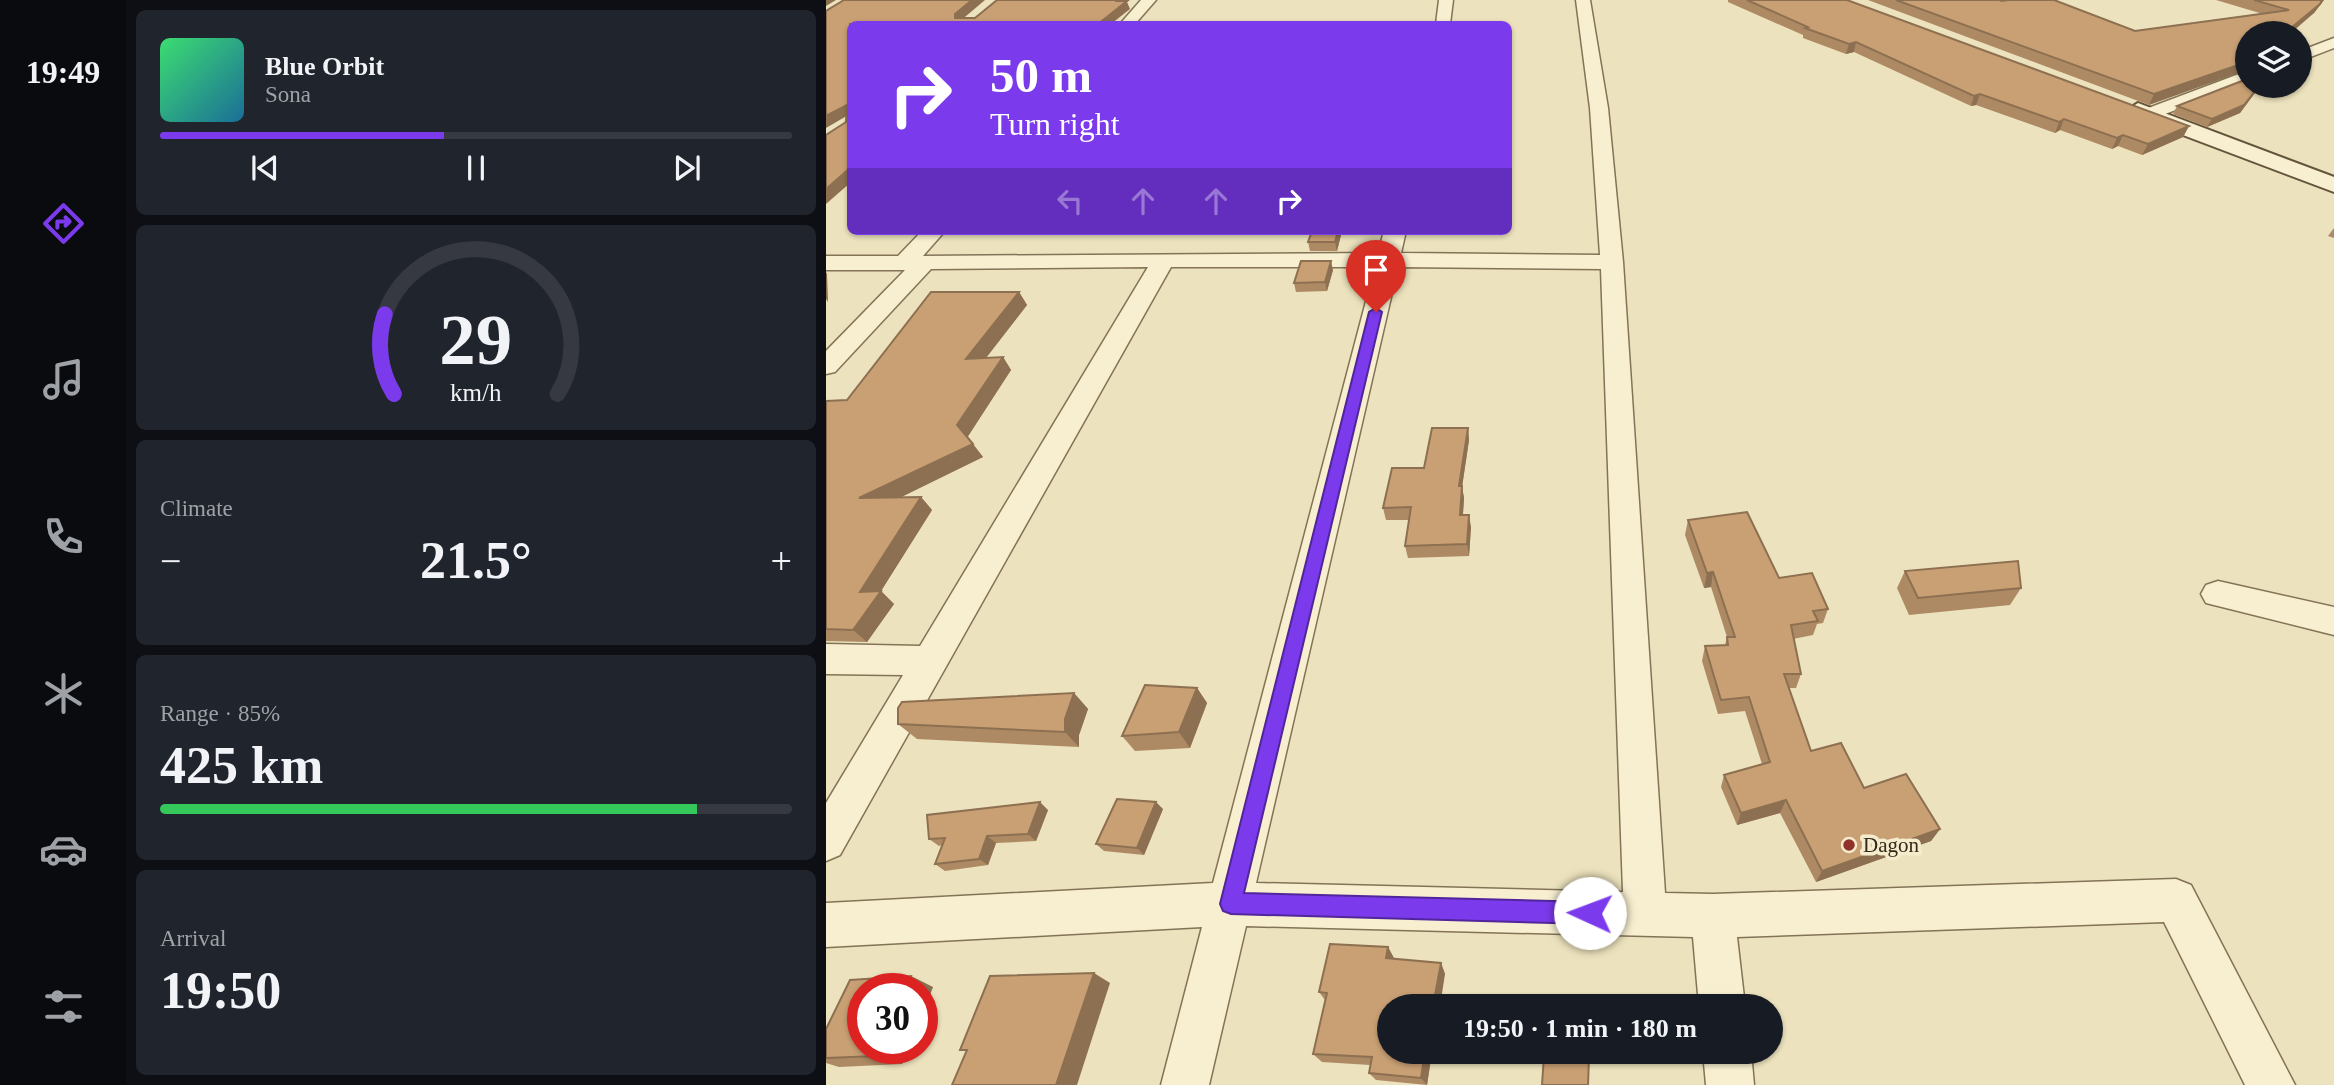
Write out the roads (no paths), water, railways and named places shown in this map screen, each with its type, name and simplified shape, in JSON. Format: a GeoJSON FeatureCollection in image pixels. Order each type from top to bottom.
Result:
{"type":"FeatureCollection","features":[{"type":"Feature","properties":{"kind":"main road"},"geometry":{"type":"LineString","coordinates":[[2123,104],[2334,185]]}},
{"type":"Feature","properties":{"kind":"street"},"geometry":{"type":"LineString","coordinates":[[1129,21],[1149,0]]}},
{"type":"Feature","properties":{"kind":"street"},"geometry":{"type":"LineString","coordinates":[[1443,21],[1446,0]]}},
{"type":"Feature","properties":{"kind":"street"},"geometry":{"type":"LineString","coordinates":[[1583,0],[1599,108],[1612,262],[1645,915]]}},
{"type":"Feature","properties":{"kind":"street"},"geometry":{"type":"LineString","coordinates":[[2312,51],[2334,43]]}},
{"type":"Feature","properties":{"kind":"street"},"geometry":{"type":"LineString","coordinates":[[2149,114],[2235,81]]}},
{"type":"Feature","properties":{"kind":"street"},"geometry":{"type":"LineString","coordinates":[[826,366],[914,264],[932,235]]}},
{"type":"Feature","properties":{"kind":"street"},"geometry":{"type":"LineString","coordinates":[[826,263],[1162,263],[1392,244],[1612,262]]}},
{"type":"Feature","properties":{"kind":"street"},"geometry":{"type":"LineString","coordinates":[[1185,1085],[1392,244]]}},
{"type":"Feature","properties":{"kind":"street"},"geometry":{"type":"LineString","coordinates":[[826,841],[1162,263]]}},
{"type":"Feature","properties":{"kind":"street"},"geometry":{"type":"LineString","coordinates":[[2218,594],[2334,621]]}},
{"type":"Feature","properties":{"kind":"street"},"geometry":{"type":"LineString","coordinates":[[826,659],[930,661]]}},
{"type":"Feature","properties":{"kind":"street"},"geometry":{"type":"LineString","coordinates":[[826,925],[1231,904],[1713,916],[2176,900],[2271,1085]]}},
{"type":"Feature","properties":{"kind":"street"},"geometry":{"type":"LineString","coordinates":[[1713,916],[1721,994]]}},
{"type":"Feature","properties":{"kind":"street"},"geometry":{"type":"LineString","coordinates":[[1728,1064],[1730,1085]]}},
{"type":"Feature","properties":{"kind":"place","name":"Dagon"},"geometry":{"type":"Point","coordinates":[1849,845]}}]}
